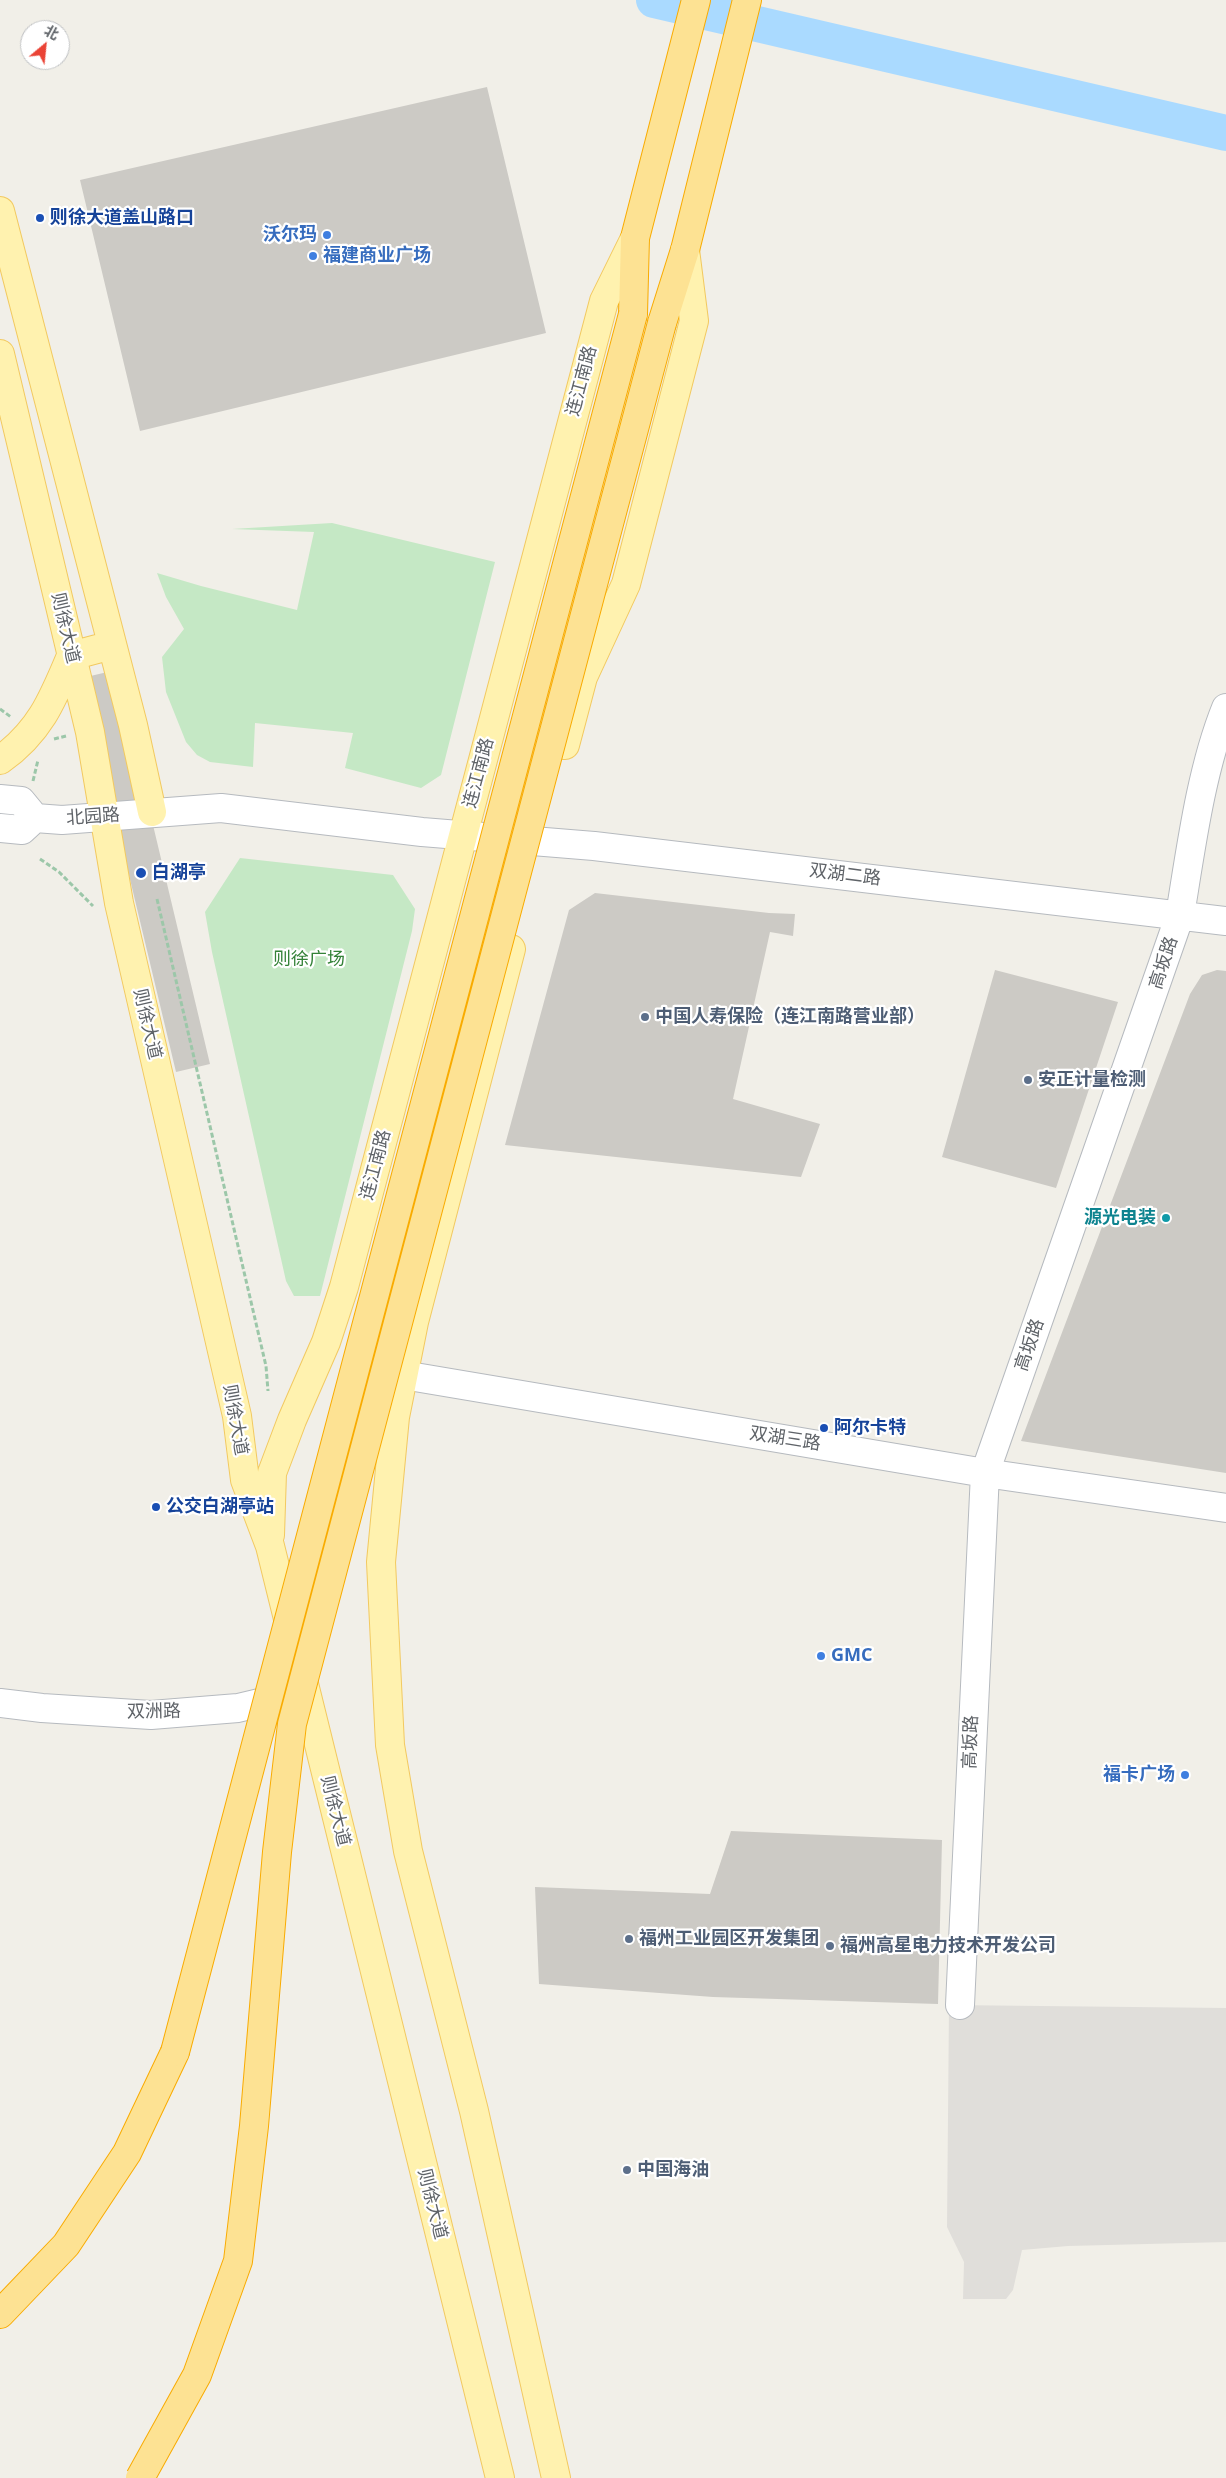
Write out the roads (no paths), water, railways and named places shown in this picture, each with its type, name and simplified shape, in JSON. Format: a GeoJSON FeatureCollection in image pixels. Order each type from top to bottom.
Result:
{"type":"FeatureCollection","features":[{"type":"Feature","properties":{"kind":"highway","name":"连江南路"},"geometry":{"type":"LineString","coordinates":[[635,238],[696,0]]}},
{"type":"Feature","properties":{"kind":"highway"},"geometry":{"type":"LineString","coordinates":[[140,2478],[197,2375],[238,2261],[254,2126],[277,1852],[292,1724],[662,322],[684,250],[747,0]]}},
{"type":"Feature","properties":{"kind":"highway"},"geometry":{"type":"LineString","coordinates":[[0,2314],[66,2245],[127,2152],[176,2052],[633,314],[635,238]]}},
{"type":"Feature","properties":{"kind":"main road"},"geometry":{"type":"LineString","coordinates":[[0,211],[112,645],[152,812]]}},
{"type":"Feature","properties":{"kind":"main road","name":"连江南路"},"geometry":{"type":"LineString","coordinates":[[270,1546],[272,1473],[292,1420],[326,1342],[344,1288],[604,301],[635,238]]}},
{"type":"Feature","properties":{"kind":"main road"},"geometry":{"type":"LineString","coordinates":[[556,2478],[474,2111],[408,1851],[390,1745],[381,1562],[389,1464],[403,1375],[414,1322],[538,842],[583,677],[626,584],[694,321],[684,250]]}},
{"type":"Feature","properties":{"kind":"main road","name":"则徐大道"},"geometry":{"type":"LineString","coordinates":[[0,354],[90,732],[119,903],[237,1416],[245,1480],[270,1546],[500,2478]]}},
{"type":"Feature","properties":{"kind":"main road"},"geometry":{"type":"LineString","coordinates":[[0,760],[17,747],[42,719],[72,656],[112,645]]}},
{"type":"Feature","properties":{"kind":"street","name":"高坂路"},"geometry":{"type":"LineString","coordinates":[[960,2005],[984,1473],[1180,914],[1191,847],[1216,733],[1226,708]]}},
{"type":"Feature","properties":{"kind":"street"},"geometry":{"type":"LineString","coordinates":[[0,798],[21,801],[35,818],[22,830],[0,828]]}},
{"type":"Feature","properties":{"kind":"street","name":"北园路"},"geometry":{"type":"LineString","coordinates":[[35,818],[62,820],[221,808],[463,836]]}},
{"type":"Feature","properties":{"kind":"street","name":"双湖二路"},"geometry":{"type":"LineString","coordinates":[[463,836],[614,848],[1180,914],[1226,921]]}},
{"type":"Feature","properties":{"kind":"street","name":"双湖三路"},"geometry":{"type":"LineString","coordinates":[[403,1375],[984,1473],[1226,1508]]}},
{"type":"Feature","properties":{"kind":"street","name":"双洲路"},"geometry":{"type":"LineString","coordinates":[[0,1703],[42,1708],[151,1714],[238,1708],[305,1692]]}},
{"type":"Feature","properties":{"kind":"waterway"},"geometry":{"type":"LineString","coordinates":[[654,0],[1226,133]]}},
{"type":"Feature","properties":{"kind":"place","name":"则徐大道盖山路口"},"geometry":{"type":"Point","coordinates":[40,218]}},
{"type":"Feature","properties":{"kind":"place","name":"沃尔玛"},"geometry":{"type":"Point","coordinates":[327,235]}},
{"type":"Feature","properties":{"kind":"place","name":"福建商业广场"},"geometry":{"type":"Point","coordinates":[313,256]}},
{"type":"Feature","properties":{"kind":"place","name":"白湖亭"},"geometry":{"type":"Point","coordinates":[141,873]}},
{"type":"Feature","properties":{"kind":"place","name":"中国人寿保险（连江南路营业部）"},"geometry":{"type":"Point","coordinates":[645,1017]}},
{"type":"Feature","properties":{"kind":"place","name":"安正计量检测"},"geometry":{"type":"Point","coordinates":[1028,1080]}},
{"type":"Feature","properties":{"kind":"place","name":"源光电装"},"geometry":{"type":"Point","coordinates":[1166,1218]}},
{"type":"Feature","properties":{"kind":"place","name":"阿尔卡特"},"geometry":{"type":"Point","coordinates":[824,1428]}},
{"type":"Feature","properties":{"kind":"place","name":"公交白湖亭站"},"geometry":{"type":"Point","coordinates":[156,1507]}},
{"type":"Feature","properties":{"kind":"place","name":"GMC"},"geometry":{"type":"Point","coordinates":[821,1656]}},
{"type":"Feature","properties":{"kind":"place","name":"福卡广场"},"geometry":{"type":"Point","coordinates":[1185,1775]}},
{"type":"Feature","properties":{"kind":"place","name":"福州工业园区开发集团"},"geometry":{"type":"Point","coordinates":[629,1939]}},
{"type":"Feature","properties":{"kind":"place","name":"福州高星电力技术开发公司"},"geometry":{"type":"Point","coordinates":[830,1946]}},
{"type":"Feature","properties":{"kind":"place","name":"中国海油"},"geometry":{"type":"Point","coordinates":[627,2170]}},
{"type":"Feature","properties":{"kind":"park label","name":"则徐广场"},"geometry":{"type":"Point","coordinates":[309,960]}}]}
